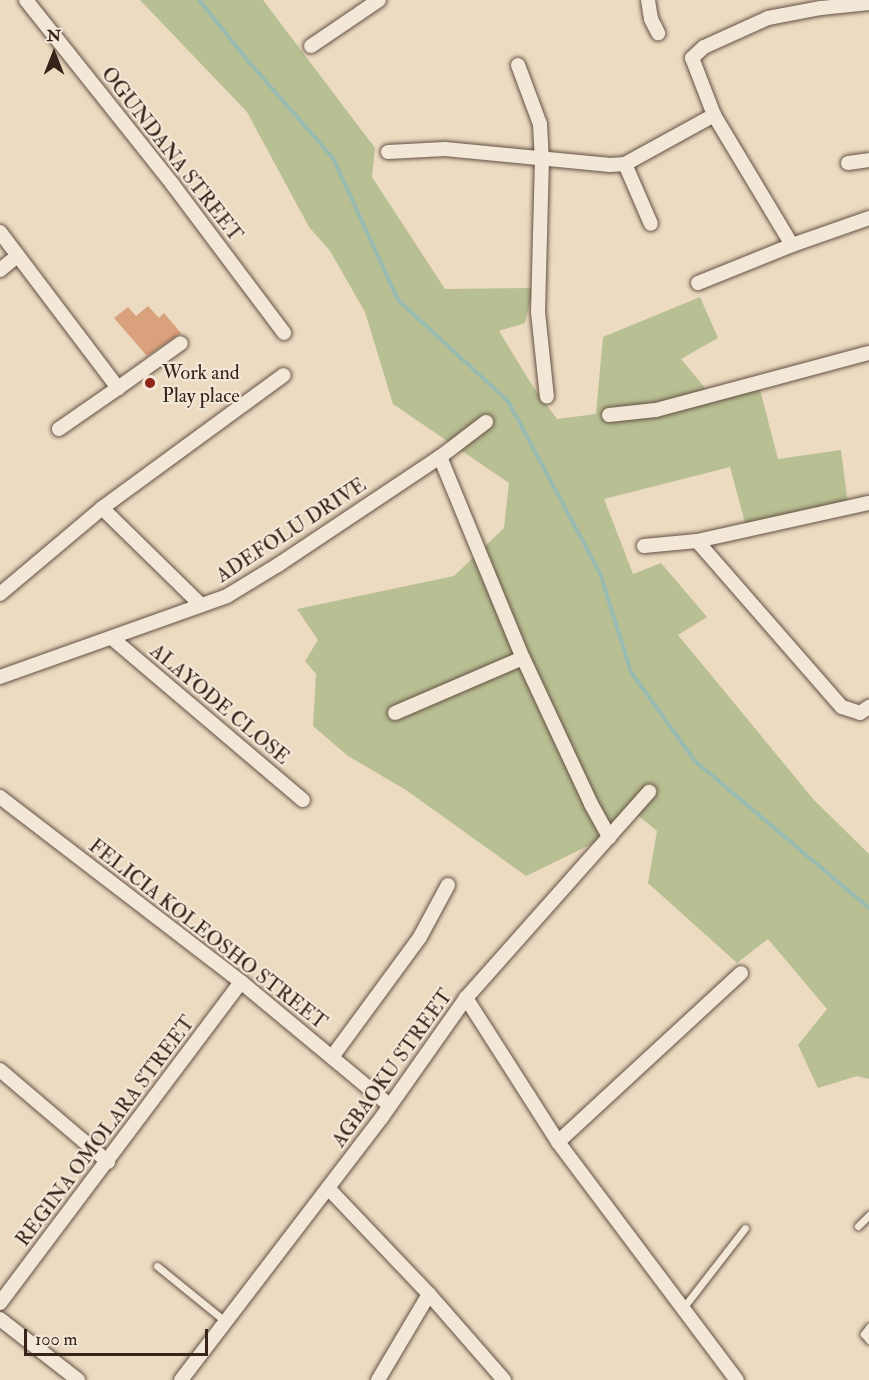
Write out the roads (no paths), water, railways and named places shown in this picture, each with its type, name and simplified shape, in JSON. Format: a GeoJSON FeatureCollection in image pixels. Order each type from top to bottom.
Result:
{"type":"FeatureCollection","features":[{"type":"Feature","properties":{"kind":"street","name":"OGUNDANA STREET"},"geometry":{"type":"LineString","coordinates":[[26,0],[173,185],[284,333]]}},
{"type":"Feature","properties":{"kind":"street"},"geometry":{"type":"LineString","coordinates":[[311,45],[379,0]]}},
{"type":"Feature","properties":{"kind":"street"},"geometry":{"type":"LineString","coordinates":[[648,0],[651,19],[658,33]]}},
{"type":"Feature","properties":{"kind":"street"},"geometry":{"type":"LineString","coordinates":[[792,245],[714,116],[693,58],[704,47],[768,18],[821,8],[869,3]]}},
{"type":"Feature","properties":{"kind":"street"},"geometry":{"type":"LineString","coordinates":[[518,65],[540,124],[542,159],[538,312],[548,397]]}},
{"type":"Feature","properties":{"kind":"street"},"geometry":{"type":"LineString","coordinates":[[388,152],[445,149],[610,165],[625,164],[714,116]]}},
{"type":"Feature","properties":{"kind":"street"},"geometry":{"type":"LineString","coordinates":[[848,163],[869,160]]}},
{"type":"Feature","properties":{"kind":"street"},"geometry":{"type":"LineString","coordinates":[[625,164],[651,224]]}},
{"type":"Feature","properties":{"kind":"street"},"geometry":{"type":"LineString","coordinates":[[698,282],[869,218]]}},
{"type":"Feature","properties":{"kind":"street"},"geometry":{"type":"LineString","coordinates":[[0,232],[118,388]]}},
{"type":"Feature","properties":{"kind":"street"},"geometry":{"type":"LineString","coordinates":[[0,270],[17,256]]}},
{"type":"Feature","properties":{"kind":"street"},"geometry":{"type":"LineString","coordinates":[[59,429],[181,343]]}},
{"type":"Feature","properties":{"kind":"street"},"geometry":{"type":"LineString","coordinates":[[609,415],[656,410],[869,353]]}},
{"type":"Feature","properties":{"kind":"street"},"geometry":{"type":"LineString","coordinates":[[0,594],[102,508],[284,375]]}},
{"type":"Feature","properties":{"kind":"street","name":"ADEFOLU DRIVE"},"geometry":{"type":"LineString","coordinates":[[0,677],[113,639],[227,596],[279,565],[440,458],[486,422]]}},
{"type":"Feature","properties":{"kind":"street"},"geometry":{"type":"LineString","coordinates":[[440,458],[523,658],[591,804],[609,837]]}},
{"type":"Feature","properties":{"kind":"street"},"geometry":{"type":"LineString","coordinates":[[644,546],[697,541],[869,503]]}},
{"type":"Feature","properties":{"kind":"street"},"geometry":{"type":"LineString","coordinates":[[102,508],[201,605]]}},
{"type":"Feature","properties":{"kind":"street"},"geometry":{"type":"LineString","coordinates":[[697,541],[842,707],[860,713],[869,707]]}},
{"type":"Feature","properties":{"kind":"street","name":"ALAYODE CLOSE"},"geometry":{"type":"LineString","coordinates":[[113,639],[303,800]]}},
{"type":"Feature","properties":{"kind":"street"},"geometry":{"type":"LineString","coordinates":[[395,713],[523,658]]}},
{"type":"Feature","properties":{"kind":"street","name":"AGBAOKU STREET"},"geometry":{"type":"LineString","coordinates":[[181,1380],[328,1188],[466,998],[649,792]]}},
{"type":"Feature","properties":{"kind":"street","name":"FELICIA KOLEOSHO STREET"},"geometry":{"type":"LineString","coordinates":[[0,797],[241,982],[389,1105]]}},
{"type":"Feature","properties":{"kind":"street"},"geometry":{"type":"LineString","coordinates":[[332,1057],[420,937],[448,885]]}},
{"type":"Feature","properties":{"kind":"street"},"geometry":{"type":"LineString","coordinates":[[558,1142],[741,974]]}},
{"type":"Feature","properties":{"kind":"street","name":"REGINA OMOLARA STREET"},"geometry":{"type":"LineString","coordinates":[[0,1303],[241,982]]}},
{"type":"Feature","properties":{"kind":"street"},"geometry":{"type":"LineString","coordinates":[[466,998],[558,1142],[737,1380]]}},
{"type":"Feature","properties":{"kind":"street"},"geometry":{"type":"LineString","coordinates":[[0,1070],[108,1162]]}},
{"type":"Feature","properties":{"kind":"street"},"geometry":{"type":"LineString","coordinates":[[328,1188],[429,1294],[504,1380]]}},
{"type":"Feature","properties":{"kind":"street"},"geometry":{"type":"LineString","coordinates":[[378,1380],[429,1294]]}},
{"type":"Feature","properties":{"kind":"street"},"geometry":{"type":"LineString","coordinates":[[0,1319],[78,1380]]}},
{"type":"Feature","properties":{"kind":"lane"},"geometry":{"type":"LineString","coordinates":[[858,1226],[869,1215]]}},
{"type":"Feature","properties":{"kind":"lane"},"geometry":{"type":"LineString","coordinates":[[683,1308],[745,1228]]}},
{"type":"Feature","properties":{"kind":"lane"},"geometry":{"type":"LineString","coordinates":[[157,1266],[226,1322]]}},
{"type":"Feature","properties":{"kind":"lane"},"geometry":{"type":"LineString","coordinates":[[869,1327],[864,1334],[869,1340]]}},
{"type":"Feature","properties":{"kind":"waterway"},"geometry":{"type":"LineString","coordinates":[[199,0],[249,62],[333,158],[398,300],[508,401],[600,573],[631,672],[695,761],[869,908]]}},
{"type":"Feature","properties":{"kind":"place","name":"Work and Play place"},"geometry":{"type":"Point","coordinates":[150,383]}}]}
